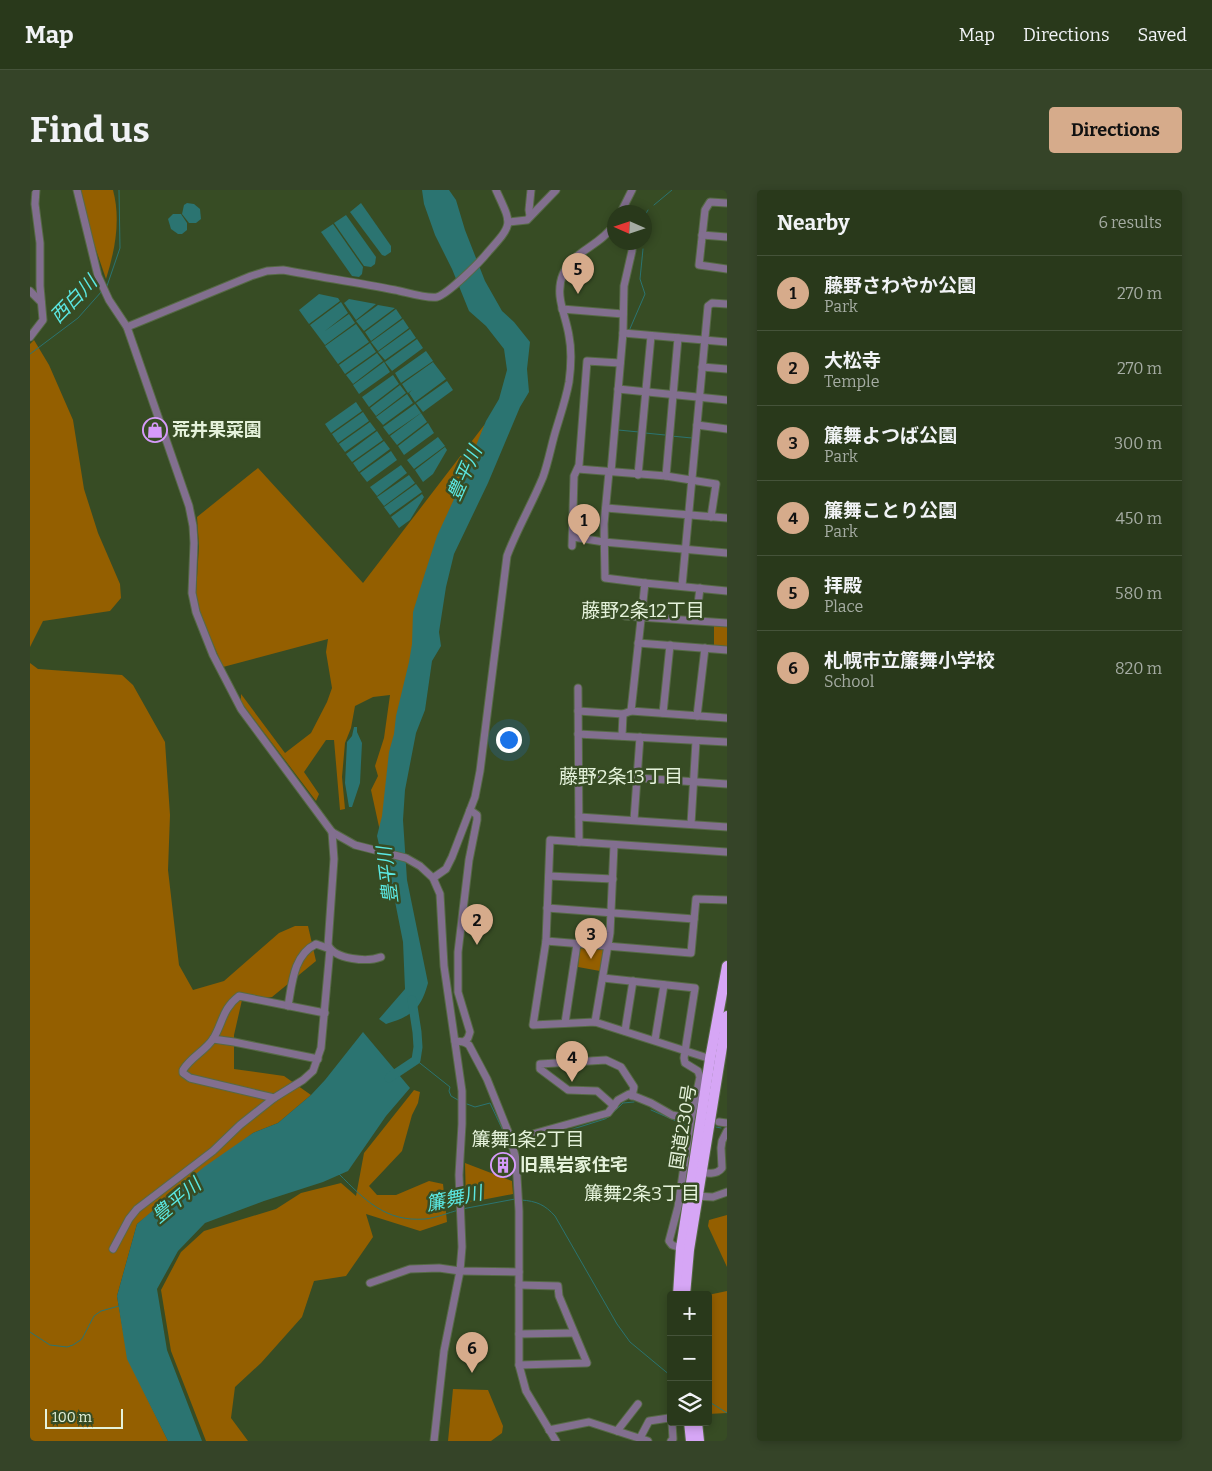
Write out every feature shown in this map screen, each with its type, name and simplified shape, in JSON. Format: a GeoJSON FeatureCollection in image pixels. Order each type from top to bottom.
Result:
{"type":"FeatureCollection","features":[{"type":"Feature","properties":{"kind":"highway","name":"国道230号"},"geometry":{"type":"LineString","coordinates":[[719,1064],[727,966]]}},
{"type":"Feature","properties":{"kind":"highway","name":"国道230号"},"geometry":{"type":"LineString","coordinates":[[679,1291],[693,1196],[727,1016]]}},
{"type":"Feature","properties":{"kind":"highway","name":"国道230号"},"geometry":{"type":"LineString","coordinates":[[685,1249],[685,1291]]}},
{"type":"Feature","properties":{"kind":"highway"},"geometry":{"type":"LineString","coordinates":[[689,1426],[691,1441]]}},
{"type":"Feature","properties":{"kind":"highway"},"geometry":{"type":"LineString","coordinates":[[697,1426],[699,1441]]}},
{"type":"Feature","properties":{"kind":"street"},"geometry":{"type":"LineString","coordinates":[[30,337],[43,320],[40,286],[40,243],[35,204],[36,190]]}},
{"type":"Feature","properties":{"kind":"street"},"geometry":{"type":"LineString","coordinates":[[77,190],[98,276],[109,300],[127,327],[189,506],[193,526],[192,593],[196,612],[217,663],[241,709],[332,832],[355,845],[406,858],[430,875],[437,885],[441,902],[441,946],[463,1107],[459,1174],[462,1227],[460,1270],[444,1352],[434,1441]]}},
{"type":"Feature","properties":{"kind":"street"},"geometry":{"type":"LineString","coordinates":[[127,327],[267,271],[283,270],[434,297],[448,291],[485,256],[507,231],[509,222],[496,190]]}},
{"type":"Feature","properties":{"kind":"street"},"geometry":{"type":"LineString","coordinates":[[530,216],[531,190]]}},
{"type":"Feature","properties":{"kind":"street"},"geometry":{"type":"LineString","coordinates":[[509,222],[527,220],[556,190]]}},
{"type":"Feature","properties":{"kind":"street"},"geometry":{"type":"LineString","coordinates":[[624,205],[632,190]]}},
{"type":"Feature","properties":{"kind":"street"},"geometry":{"type":"LineString","coordinates":[[727,204],[710,202],[705,210],[699,265],[727,269]]}},
{"type":"Feature","properties":{"kind":"street"},"geometry":{"type":"LineString","coordinates":[[430,875],[446,869],[470,810],[480,771],[508,556],[516,533],[543,475],[568,384],[571,352],[562,309],[560,287],[565,270],[580,253],[607,234]]}},
{"type":"Feature","properties":{"kind":"street"},"geometry":{"type":"LineString","coordinates":[[702,235],[727,237]]}},
{"type":"Feature","properties":{"kind":"street"},"geometry":{"type":"LineString","coordinates":[[632,250],[624,286],[618,389],[606,508],[604,542],[605,578],[727,590]]}},
{"type":"Feature","properties":{"kind":"street"},"geometry":{"type":"LineString","coordinates":[[30,291],[41,302]]}},
{"type":"Feature","properties":{"kind":"street"},"geometry":{"type":"LineString","coordinates":[[682,586],[708,306],[712,303],[727,304]]}},
{"type":"Feature","properties":{"kind":"street"},"geometry":{"type":"LineString","coordinates":[[562,309],[623,314]]}},
{"type":"Feature","properties":{"kind":"street"},"geometry":{"type":"LineString","coordinates":[[622,333],[727,342]]}},
{"type":"Feature","properties":{"kind":"street"},"geometry":{"type":"LineString","coordinates":[[638,475],[651,336]]}},
{"type":"Feature","properties":{"kind":"street"},"geometry":{"type":"LineString","coordinates":[[666,476],[678,338]]}},
{"type":"Feature","properties":{"kind":"street"},"geometry":{"type":"LineString","coordinates":[[572,546],[574,476],[578,468],[587,361],[620,362]]}},
{"type":"Feature","properties":{"kind":"street"},"geometry":{"type":"LineString","coordinates":[[702,367],[727,369]]}},
{"type":"Feature","properties":{"kind":"street"},"geometry":{"type":"LineString","coordinates":[[618,389],[727,400]]}},
{"type":"Feature","properties":{"kind":"street"},"geometry":{"type":"LineString","coordinates":[[697,425],[727,429]]}},
{"type":"Feature","properties":{"kind":"street"},"geometry":{"type":"LineString","coordinates":[[578,468],[638,475],[666,476],[716,484],[712,517]]}},
{"type":"Feature","properties":{"kind":"street"},"geometry":{"type":"LineString","coordinates":[[606,508],[727,518]]}},
{"type":"Feature","properties":{"kind":"street"},"geometry":{"type":"LineString","coordinates":[[573,537],[604,542],[727,552]]}},
{"type":"Feature","properties":{"kind":"street"},"geometry":{"type":"LineString","coordinates":[[622,736],[638,643],[644,583]]}},
{"type":"Feature","properties":{"kind":"street"},"geometry":{"type":"LineString","coordinates":[[696,620],[700,588]]}},
{"type":"Feature","properties":{"kind":"street"},"geometry":{"type":"LineString","coordinates":[[624,616],[727,623]]}},
{"type":"Feature","properties":{"kind":"street"},"geometry":{"type":"LineString","coordinates":[[638,643],[727,650]]}},
{"type":"Feature","properties":{"kind":"street"},"geometry":{"type":"LineString","coordinates":[[663,714],[670,645]]}},
{"type":"Feature","properties":{"kind":"street"},"geometry":{"type":"LineString","coordinates":[[697,716],[705,648]]}},
{"type":"Feature","properties":{"kind":"street"},"geometry":{"type":"LineString","coordinates":[[578,688],[579,842]]}},
{"type":"Feature","properties":{"kind":"street"},"geometry":{"type":"LineString","coordinates":[[578,711],[727,718]]}},
{"type":"Feature","properties":{"kind":"street"},"geometry":{"type":"LineString","coordinates":[[578,734],[727,742]]}},
{"type":"Feature","properties":{"kind":"street"},"geometry":{"type":"LineString","coordinates":[[634,820],[640,737]]}},
{"type":"Feature","properties":{"kind":"street"},"geometry":{"type":"LineString","coordinates":[[691,824],[696,741]]}},
{"type":"Feature","properties":{"kind":"street"},"geometry":{"type":"LineString","coordinates":[[579,774],[727,784]]}},
{"type":"Feature","properties":{"kind":"street"},"geometry":{"type":"LineString","coordinates":[[464,1042],[470,1032],[458,992],[458,952],[469,860],[477,820],[477,816],[470,810]]}},
{"type":"Feature","properties":{"kind":"street"},"geometry":{"type":"LineString","coordinates":[[579,817],[727,827]]}},
{"type":"Feature","properties":{"kind":"street"},"geometry":{"type":"LineString","coordinates":[[113,1249],[137,1208],[213,1151],[240,1125],[274,1098],[313,1071],[321,1048],[325,1013],[334,859],[332,832]]}},
{"type":"Feature","properties":{"kind":"street"},"geometry":{"type":"LineString","coordinates":[[719,1064],[655,1040],[595,1022],[533,1025],[546,942],[550,840],[727,852]]}},
{"type":"Feature","properties":{"kind":"street"},"geometry":{"type":"LineString","coordinates":[[595,1022],[608,947],[614,845]]}},
{"type":"Feature","properties":{"kind":"street"},"geometry":{"type":"LineString","coordinates":[[548,876],[613,879]]}},
{"type":"Feature","properties":{"kind":"street"},"geometry":{"type":"LineString","coordinates":[[546,942],[691,953],[696,899],[727,900]]}},
{"type":"Feature","properties":{"kind":"street"},"geometry":{"type":"LineString","coordinates":[[547,908],[694,919]]}},
{"type":"Feature","properties":{"kind":"street"},"geometry":{"type":"LineString","coordinates":[[288,1006],[296,968],[306,950],[316,944],[330,949],[334,953],[353,958],[374,960],[381,957]]}},
{"type":"Feature","properties":{"kind":"street"},"geometry":{"type":"LineString","coordinates":[[565,1023],[577,944]]}},
{"type":"Feature","properties":{"kind":"street"},"geometry":{"type":"LineString","coordinates":[[603,978],[695,988],[684,1058],[685,1063],[698,1071],[700,1077],[691,1119],[678,1208],[669,1241],[672,1245],[685,1249]]}},
{"type":"Feature","properties":{"kind":"street"},"geometry":{"type":"LineString","coordinates":[[625,1031],[633,981]]}},
{"type":"Feature","properties":{"kind":"street"},"geometry":{"type":"LineString","coordinates":[[655,1040],[664,984]]}},
{"type":"Feature","properties":{"kind":"street"},"geometry":{"type":"LineString","coordinates":[[274,1098],[186,1076],[183,1070],[213,1039],[225,1011],[239,996],[325,1013]]}},
{"type":"Feature","properties":{"kind":"street"},"geometry":{"type":"LineString","coordinates":[[213,1039],[318,1059]]}},
{"type":"Feature","properties":{"kind":"street"},"geometry":{"type":"LineString","coordinates":[[455,1041],[464,1042],[469,1045],[487,1079],[511,1140],[516,1159],[519,1211],[518,1365],[526,1391],[556,1441]]}},
{"type":"Feature","properties":{"kind":"street"},"geometry":{"type":"LineString","coordinates":[[614,1106],[597,1091],[568,1090],[540,1069],[540,1064],[606,1060],[621,1067],[634,1087],[632,1096]]}},
{"type":"Feature","properties":{"kind":"street"},"geometry":{"type":"LineString","coordinates":[[511,1140],[608,1113],[618,1100],[629,1094],[672,1115],[691,1119]]}},
{"type":"Feature","properties":{"kind":"street"},"geometry":{"type":"LineString","coordinates":[[698,1171],[712,1173],[722,1168],[722,1141],[727,1131]]}},
{"type":"Feature","properties":{"kind":"street"},"geometry":{"type":"LineString","coordinates":[[693,1196],[712,1197],[727,1192]]}},
{"type":"Feature","properties":{"kind":"street"},"geometry":{"type":"LineString","coordinates":[[370,1284],[410,1269],[440,1268],[519,1272]]}},
{"type":"Feature","properties":{"kind":"street"},"geometry":{"type":"LineString","coordinates":[[518,1365],[587,1363],[559,1296],[558,1286],[519,1285]]}},
{"type":"Feature","properties":{"kind":"street"},"geometry":{"type":"LineString","coordinates":[[519,1334],[574,1333]]}},
{"type":"Feature","properties":{"kind":"street"},"geometry":{"type":"LineString","coordinates":[[617,1431],[638,1404]]}},
{"type":"Feature","properties":{"kind":"street"},"geometry":{"type":"LineString","coordinates":[[640,1438],[649,1421],[667,1418]]}},
{"type":"Feature","properties":{"kind":"street"},"geometry":{"type":"LineString","coordinates":[[550,1430],[589,1422],[648,1441]]}},
{"type":"Feature","properties":{"kind":"street"},"geometry":{"type":"LineString","coordinates":[[671,1441],[673,1439],[672,1426]]}},
{"type":"Feature","properties":{"kind":"shaded area"},"geometry":{"type":"Polygon","coordinates":[[[80,190],[113,190],[117,224],[112,257],[106,279],[84,215],[80,190]]]}},
{"type":"Feature","properties":{"kind":"shaded area"},"geometry":{"type":"Polygon","coordinates":[[[34,340],[49,365],[73,420],[84,489],[98,533],[120,584],[121,598],[110,611],[43,621],[30,647],[30,344],[34,340]]]}},
{"type":"Feature","properties":{"kind":"shaded area"},"geometry":{"type":"Polygon","coordinates":[[[485,424],[431,573],[383,845],[371,790],[378,776],[375,766],[384,738],[390,695],[373,697],[355,706],[351,728],[345,743],[342,777],[345,809],[340,810],[334,740],[326,740],[304,772],[319,794],[316,801],[241,702],[241,694],[285,753],[311,733],[327,702],[332,688],[326,652],[328,639],[223,667],[200,613],[196,593],[199,546],[197,517],[258,468],[363,583],[485,424]]]}},
{"type":"Feature","properties":{"kind":"shaded area"},"geometry":{"type":"Polygon","coordinates":[[[714,626],[727,627],[727,647],[714,646],[714,626]]]}},
{"type":"Feature","properties":{"kind":"shaded area"},"geometry":{"type":"Polygon","coordinates":[[[30,663],[38,669],[122,675],[133,685],[165,742],[170,815],[168,870],[179,965],[193,990],[224,981],[279,933],[295,926],[308,926],[316,961],[272,997],[242,1000],[234,1035],[234,1069],[284,1076],[311,1095],[278,1123],[253,1133],[137,1224],[117,1296],[128,1359],[168,1441],[30,1441],[30,663]]]}},
{"type":"Feature","properties":{"kind":"shaded area"},"geometry":{"type":"Polygon","coordinates":[[[583,947],[604,950],[600,971],[578,967],[580,949],[583,947]]]}},
{"type":"Feature","properties":{"kind":"shaded area"},"geometry":{"type":"Polygon","coordinates":[[[414,1090],[420,1092],[418,1103],[412,1115],[402,1151],[369,1186],[377,1195],[396,1195],[429,1181],[443,1184],[447,1222],[420,1231],[366,1214],[373,1237],[346,1276],[314,1281],[302,1317],[261,1363],[235,1387],[231,1418],[248,1441],[206,1441],[171,1351],[161,1290],[181,1252],[204,1231],[276,1209],[301,1193],[341,1183],[356,1196],[364,1153],[414,1090]]]}},
{"type":"Feature","properties":{"kind":"shaded area"},"geometry":{"type":"Polygon","coordinates":[[[465,1163],[512,1181],[513,1194],[466,1203],[465,1163]]]}},
{"type":"Feature","properties":{"kind":"shaded area"},"geometry":{"type":"Polygon","coordinates":[[[727,1215],[727,1267],[708,1226],[709,1220],[727,1215]]]}},
{"type":"Feature","properties":{"kind":"shaded area"},"geometry":{"type":"Polygon","coordinates":[[[727,1291],[727,1413],[712,1414],[712,1294],[727,1291]]]}},
{"type":"Feature","properties":{"kind":"shaded area"},"geometry":{"type":"Polygon","coordinates":[[[453,1389],[488,1390],[503,1426],[502,1433],[491,1441],[448,1441],[453,1389]]]}},
{"type":"Feature","properties":{"kind":"water"},"geometry":{"type":"Polygon","coordinates":[[[422,190],[449,190],[456,200],[465,230],[485,281],[502,311],[514,322],[530,342],[527,369],[529,392],[520,407],[488,483],[454,554],[446,587],[439,632],[441,646],[432,661],[425,710],[416,733],[405,790],[403,820],[407,880],[428,983],[422,999],[414,1010],[403,1018],[386,1024],[379,1019],[405,989],[403,942],[390,876],[384,866],[377,836],[382,816],[389,752],[412,644],[413,612],[437,536],[486,421],[499,399],[507,370],[504,349],[486,326],[469,311],[452,269],[435,235],[424,204],[422,190]]]}},
{"type":"Feature","properties":{"kind":"water"},"geometry":{"type":"Polygon","coordinates":[[[187,203],[194,204],[200,209],[201,219],[196,223],[189,223],[182,214],[184,205],[187,203]]]}},
{"type":"Feature","properties":{"kind":"water"},"geometry":{"type":"Polygon","coordinates":[[[361,203],[391,246],[391,252],[385,256],[382,255],[350,212],[361,203]]]}},
{"type":"Feature","properties":{"kind":"water"},"geometry":{"type":"Polygon","coordinates":[[[173,214],[181,214],[187,223],[187,230],[182,234],[178,234],[171,229],[168,219],[173,214]]]}},
{"type":"Feature","properties":{"kind":"water"},"geometry":{"type":"Polygon","coordinates":[[[346,215],[376,257],[375,264],[371,267],[364,266],[334,223],[346,215]]]}},
{"type":"Feature","properties":{"kind":"water"},"geometry":{"type":"Polygon","coordinates":[[[333,224],[363,267],[362,274],[359,277],[352,276],[321,232],[333,224]]]}},
{"type":"Feature","properties":{"kind":"water"},"geometry":{"type":"Polygon","coordinates":[[[319,294],[338,298],[340,301],[309,324],[299,310],[319,294]]]}},
{"type":"Feature","properties":{"kind":"water"},"geometry":{"type":"Polygon","coordinates":[[[349,299],[376,304],[356,320],[344,303],[349,299]]]}},
{"type":"Feature","properties":{"kind":"water"},"geometry":{"type":"Polygon","coordinates":[[[341,302],[348,313],[325,331],[349,314],[355,323],[325,345],[310,325],[341,302]]]}},
{"type":"Feature","properties":{"kind":"water"},"geometry":{"type":"Polygon","coordinates":[[[378,305],[395,308],[364,331],[356,321],[378,305]]]}},
{"type":"Feature","properties":{"kind":"water"},"geometry":{"type":"Polygon","coordinates":[[[396,309],[402,318],[371,341],[365,332],[396,309]]]}},
{"type":"Feature","properties":{"kind":"water"},"geometry":{"type":"Polygon","coordinates":[[[403,319],[409,328],[378,351],[371,342],[403,319]]]}},
{"type":"Feature","properties":{"kind":"water"},"geometry":{"type":"Polygon","coordinates":[[[356,324],[369,342],[338,364],[325,346],[356,324]]]}},
{"type":"Feature","properties":{"kind":"water"},"geometry":{"type":"Polygon","coordinates":[[[410,329],[416,338],[385,360],[378,352],[410,329]]]}},
{"type":"Feature","properties":{"kind":"water"},"geometry":{"type":"Polygon","coordinates":[[[417,339],[423,348],[392,371],[385,362],[417,339]]]}},
{"type":"Feature","properties":{"kind":"water"},"geometry":{"type":"Polygon","coordinates":[[[370,343],[376,352],[345,374],[339,365],[370,343]]]}},
{"type":"Feature","properties":{"kind":"water"},"geometry":{"type":"Polygon","coordinates":[[[426,351],[433,361],[401,383],[395,373],[426,351]]]}},
{"type":"Feature","properties":{"kind":"water"},"geometry":{"type":"Polygon","coordinates":[[[377,353],[383,361],[353,384],[346,375],[377,353]]]}},
{"type":"Feature","properties":{"kind":"water"},"geometry":{"type":"Polygon","coordinates":[[[384,362],[390,372],[359,394],[353,385],[384,362]]]}},
{"type":"Feature","properties":{"kind":"water"},"geometry":{"type":"Polygon","coordinates":[[[433,362],[446,379],[415,402],[409,393],[412,390],[408,393],[402,384],[433,362]]]}},
{"type":"Feature","properties":{"kind":"water"},"geometry":{"type":"Polygon","coordinates":[[[393,375],[399,384],[369,407],[362,397],[393,375]]]}},
{"type":"Feature","properties":{"kind":"water"},"geometry":{"type":"Polygon","coordinates":[[[447,381],[453,390],[423,412],[416,403],[447,381]]]}},
{"type":"Feature","properties":{"kind":"water"},"geometry":{"type":"Polygon","coordinates":[[[400,385],[406,393],[376,416],[370,408],[400,385]]]}},
{"type":"Feature","properties":{"kind":"water"},"geometry":{"type":"Polygon","coordinates":[[[407,394],[413,403],[383,425],[376,417],[407,394]]]}},
{"type":"Feature","properties":{"kind":"water"},"geometry":{"type":"Polygon","coordinates":[[[356,402],[362,411],[331,433],[325,424],[356,402]]]}},
{"type":"Feature","properties":{"kind":"water"},"geometry":{"type":"Polygon","coordinates":[[[415,404],[421,413],[389,435],[383,427],[415,404]]]}},
{"type":"Feature","properties":{"kind":"water"},"geometry":{"type":"Polygon","coordinates":[[[363,412],[369,421],[338,443],[332,434],[363,412]]]}},
{"type":"Feature","properties":{"kind":"water"},"geometry":{"type":"Polygon","coordinates":[[[421,413],[427,422],[397,445],[390,436],[421,413]]]}},
{"type":"Feature","properties":{"kind":"water"},"geometry":{"type":"Polygon","coordinates":[[[370,422],[376,430],[345,452],[339,444],[370,422]]]}},
{"type":"Feature","properties":{"kind":"water"},"geometry":{"type":"Polygon","coordinates":[[[428,423],[434,433],[404,455],[398,446],[428,423]]]}},
{"type":"Feature","properties":{"kind":"water"},"geometry":{"type":"Polygon","coordinates":[[[377,431],[383,440],[352,462],[346,454],[377,431]]]}},
{"type":"Feature","properties":{"kind":"water"},"geometry":{"type":"Polygon","coordinates":[[[438,437],[445,446],[414,469],[407,460],[438,437]]]}},
{"type":"Feature","properties":{"kind":"water"},"geometry":{"type":"Polygon","coordinates":[[[384,441],[390,449],[359,472],[353,463],[384,441]]]}},
{"type":"Feature","properties":{"kind":"water"},"geometry":{"type":"Polygon","coordinates":[[[445,447],[447,450],[433,474],[423,482],[415,470],[445,447]]]}},
{"type":"Feature","properties":{"kind":"water"},"geometry":{"type":"Polygon","coordinates":[[[391,451],[397,460],[367,482],[360,473],[391,451]]]}},
{"type":"Feature","properties":{"kind":"water"},"geometry":{"type":"Polygon","coordinates":[[[401,465],[407,473],[377,496],[370,487],[401,465]]]}},
{"type":"Feature","properties":{"kind":"water"},"geometry":{"type":"Polygon","coordinates":[[[409,475],[415,483],[384,506],[377,497],[409,475]]]}},
{"type":"Feature","properties":{"kind":"water"},"geometry":{"type":"Polygon","coordinates":[[[416,484],[422,492],[390,515],[384,507],[416,484]]]}},
{"type":"Feature","properties":{"kind":"water"},"geometry":{"type":"Polygon","coordinates":[[[422,494],[424,497],[410,520],[399,528],[391,517],[422,494]]]}},
{"type":"Feature","properties":{"kind":"water"},"geometry":{"type":"Polygon","coordinates":[[[354,727],[357,727],[362,743],[360,783],[352,807],[349,807],[345,783],[347,742],[352,736],[354,727]]]}},
{"type":"Feature","properties":{"kind":"water"},"geometry":{"type":"Polygon","coordinates":[[[363,1032],[410,1088],[386,1116],[348,1171],[323,1182],[205,1223],[178,1251],[157,1289],[167,1350],[202,1441],[168,1441],[127,1359],[117,1296],[137,1224],[204,1167],[253,1133],[278,1123],[311,1095],[363,1032]]]}},
{"type":"Feature","properties":{"kind":"waterway","name":"西白川"},"geometry":{"type":"LineString","coordinates":[[107,286],[120,248],[119,190]]}},
{"type":"Feature","properties":{"kind":"waterway"},"geometry":{"type":"LineString","coordinates":[[654,205],[672,190]]}},
{"type":"Feature","properties":{"kind":"waterway"},"geometry":{"type":"LineString","coordinates":[[629,331],[645,294],[640,279],[643,250]]}},
{"type":"Feature","properties":{"kind":"waterway","name":"西白川"},"geometry":{"type":"LineString","coordinates":[[30,354],[78,318],[102,291]]}},
{"type":"Feature","properties":{"kind":"waterway"},"geometry":{"type":"LineString","coordinates":[[618,430],[639,432]]}},
{"type":"Feature","properties":{"kind":"waterway"},"geometry":{"type":"LineString","coordinates":[[645,433],[665,435]]}},
{"type":"Feature","properties":{"kind":"waterway"},"geometry":{"type":"LineString","coordinates":[[671,436],[692,438]]}},
{"type":"Feature","properties":{"kind":"waterway","name":"豊平川"},"geometry":{"type":"LineString","coordinates":[[389,1078],[416,1060],[418,1047],[412,1000]]}},
{"type":"Feature","properties":{"kind":"waterway"},"geometry":{"type":"LineString","coordinates":[[416,1060],[450,1087],[451,1096],[458,1100]]}},
{"type":"Feature","properties":{"kind":"waterway"},"geometry":{"type":"LineString","coordinates":[[557,1134],[605,1119],[623,1103],[634,1102]]}},
{"type":"Feature","properties":{"kind":"waterway"},"geometry":{"type":"LineString","coordinates":[[467,1104],[475,1107],[490,1103],[505,1135]]}},
{"type":"Feature","properties":{"kind":"waterway"},"geometry":{"type":"LineString","coordinates":[[651,1110],[685,1125]]}},
{"type":"Feature","properties":{"kind":"waterway"},"geometry":{"type":"LineString","coordinates":[[716,1127],[721,1128]]}},
{"type":"Feature","properties":{"kind":"waterway"},"geometry":{"type":"LineString","coordinates":[[517,1142],[529,1142]]}},
{"type":"Feature","properties":{"kind":"waterway","name":"簾舞川"},"geometry":{"type":"LineString","coordinates":[[339,1174],[367,1200],[387,1213],[398,1217],[425,1219],[459,1210]]}},
{"type":"Feature","properties":{"kind":"waterway","name":"簾舞川"},"geometry":{"type":"LineString","coordinates":[[462,1209],[515,1199]]}},
{"type":"Feature","properties":{"kind":"waterway","name":"簾舞川"},"geometry":{"type":"LineString","coordinates":[[521,1200],[540,1204],[555,1216],[617,1324],[630,1342],[667,1373]]}},
{"type":"Feature","properties":{"kind":"waterway"},"geometry":{"type":"LineString","coordinates":[[30,1332],[50,1345],[67,1347],[82,1339],[94,1316],[101,1311],[119,1306]]}},
{"type":"Feature","properties":{"kind":"waterway","name":"簾舞川"},"geometry":{"type":"LineString","coordinates":[[712,1404],[727,1413]]}},
{"type":"Feature","properties":{"kind":"place","name":"拝殿"},"geometry":{"type":"Point","coordinates":[578,294]}},
{"type":"Feature","properties":{"kind":"place","name":"荒井果菜園"},"geometry":{"type":"Point","coordinates":[155,430]}},
{"type":"Feature","properties":{"kind":"place","name":"藤野さわやか公園"},"geometry":{"type":"Point","coordinates":[584,545]}},
{"type":"Feature","properties":{"kind":"place","name":"大松寺"},"geometry":{"type":"Point","coordinates":[477,945]}},
{"type":"Feature","properties":{"kind":"place","name":"簾舞よつば公園"},"geometry":{"type":"Point","coordinates":[591,959]}},
{"type":"Feature","properties":{"kind":"place","name":"簾舞ことり公園"},"geometry":{"type":"Point","coordinates":[572,1082]}},
{"type":"Feature","properties":{"kind":"place","name":"旧黒岩家住宅"},"geometry":{"type":"Point","coordinates":[503,1165]}},
{"type":"Feature","properties":{"kind":"place","name":"札幌市立簾舞小学校"},"geometry":{"type":"Point","coordinates":[472,1373]}},
{"type":"Feature","properties":{"kind":"district","name":"藤野2条12丁目"},"geometry":{"type":"Point","coordinates":[643,610]}},
{"type":"Feature","properties":{"kind":"district","name":"藤野2条13丁目"},"geometry":{"type":"Point","coordinates":[621,776]}},
{"type":"Feature","properties":{"kind":"district","name":"簾舞1条2丁目"},"geometry":{"type":"Point","coordinates":[528,1139]}},
{"type":"Feature","properties":{"kind":"district","name":"簾舞2条3丁目"},"geometry":{"type":"Point","coordinates":[642,1193]}}]}
